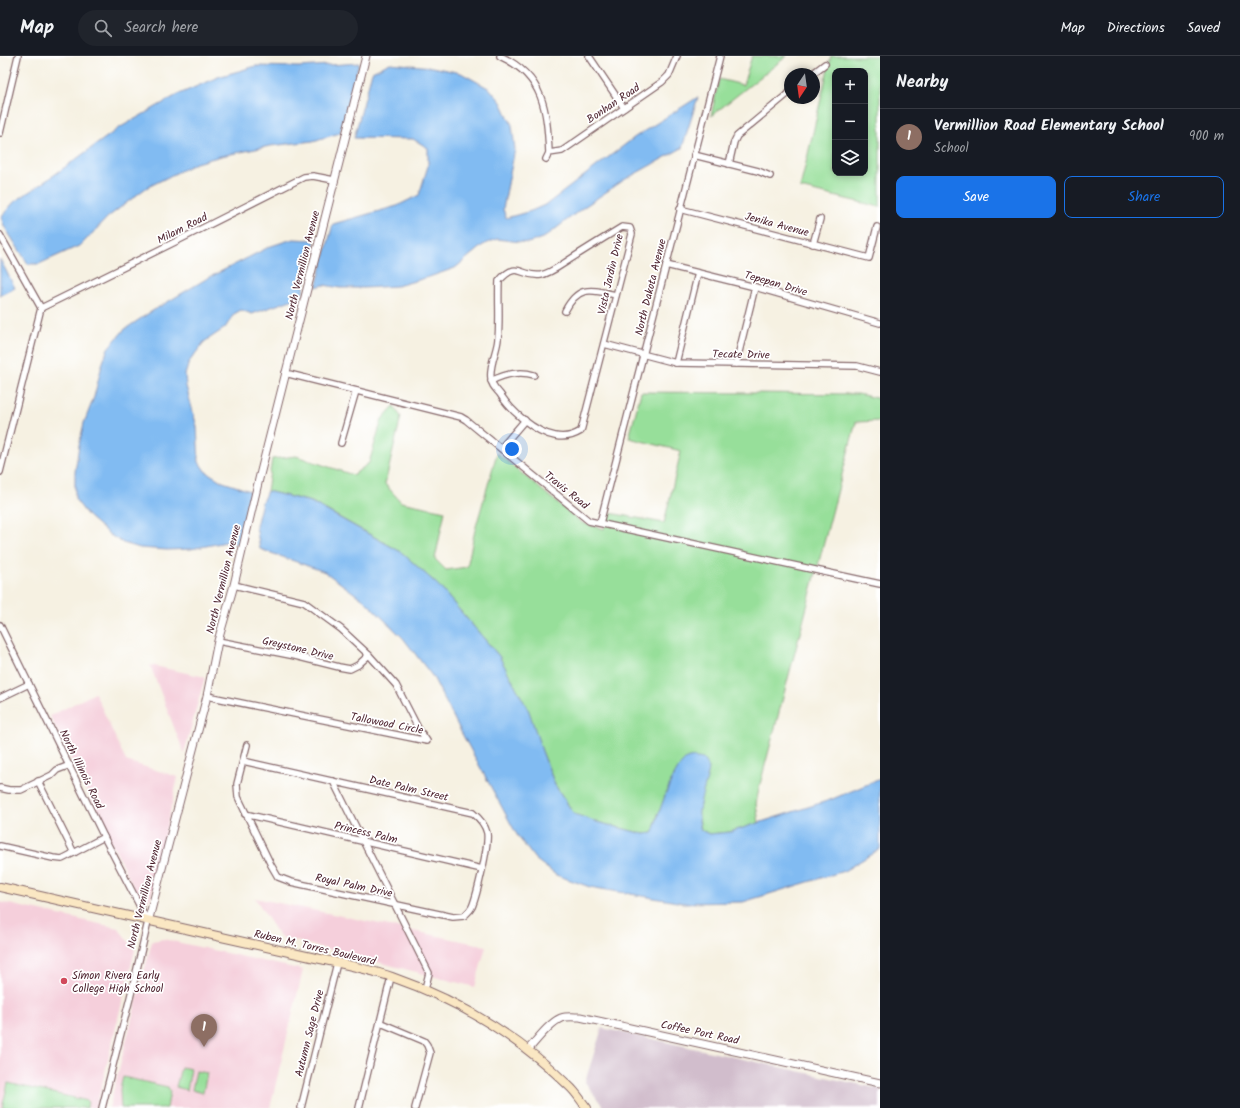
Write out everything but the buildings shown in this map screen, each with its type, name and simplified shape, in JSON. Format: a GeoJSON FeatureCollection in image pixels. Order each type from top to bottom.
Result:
{"type":"FeatureCollection","features":[{"type":"Feature","properties":{"kind":"main road","name":"Ruben M. Torres Boulevard"},"geometry":{"type":"LineString","coordinates":[[0,888],[337,963],[391,977],[425,989],[483,1019],[528,1050],[570,1086],[587,1108]]}},
{"type":"Feature","properties":{"kind":"street"},"geometry":{"type":"LineString","coordinates":[[0,133],[18,56]]}},
{"type":"Feature","properties":{"kind":"street","name":"North Vermillion Avenue"},"geometry":{"type":"LineString","coordinates":[[102,1108],[148,922],[207,696],[218,641],[234,585],[285,373],[366,56]]}},
{"type":"Feature","properties":{"kind":"street","name":"Bonhan Road"},"geometry":{"type":"LineString","coordinates":[[500,56],[521,68],[532,81],[546,111],[547,156],[562,151],[662,82],[669,75],[677,56]]}},
{"type":"Feature","properties":{"kind":"street"},"geometry":{"type":"LineString","coordinates":[[589,56],[624,108]]}},
{"type":"Feature","properties":{"kind":"street","name":"North Dakota Avenue"},"geometry":{"type":"LineString","coordinates":[[600,523],[720,56]]}},
{"type":"Feature","properties":{"kind":"street"},"geometry":{"type":"LineString","coordinates":[[820,68],[825,64]]}},
{"type":"Feature","properties":{"kind":"street"},"geometry":{"type":"LineString","coordinates":[[728,164],[737,136],[784,97]]}},
{"type":"Feature","properties":{"kind":"street"},"geometry":{"type":"LineString","coordinates":[[694,155],[770,176]]}},
{"type":"Feature","properties":{"kind":"street","name":"Milam Road"},"geometry":{"type":"LineString","coordinates":[[40,308],[304,177],[313,176],[334,180]]}},
{"type":"Feature","properties":{"kind":"street","name":"Jenika Avenue"},"geometry":{"type":"LineString","coordinates":[[680,209],[869,258],[877,227]]}},
{"type":"Feature","properties":{"kind":"street"},"geometry":{"type":"LineString","coordinates":[[813,244],[820,219]]}},
{"type":"Feature","properties":{"kind":"street","name":"Vista Jardin Drive"},"geometry":{"type":"LineString","coordinates":[[622,227],[630,228],[632,234],[604,344],[581,431],[568,436],[556,436],[544,433],[507,405],[492,385],[491,368],[498,339],[499,281],[506,273],[514,269],[530,274],[541,275],[554,269],[622,227]]}},
{"type":"Feature","properties":{"kind":"street"},"geometry":{"type":"LineString","coordinates":[[0,235],[40,308],[0,472]]}},
{"type":"Feature","properties":{"kind":"street","name":"Tepepan Drive"},"geometry":{"type":"LineString","coordinates":[[666,265],[755,287],[880,323]]}},
{"type":"Feature","properties":{"kind":"street"},"geometry":{"type":"LineString","coordinates":[[676,363],[698,273]]}},
{"type":"Feature","properties":{"kind":"street"},"geometry":{"type":"LineString","coordinates":[[736,364],[755,287]]}},
{"type":"Feature","properties":{"kind":"street"},"geometry":{"type":"LineString","coordinates":[[565,311],[569,304],[580,293],[588,290],[616,295]]}},
{"type":"Feature","properties":{"kind":"street","name":"Tecate Drive"},"geometry":{"type":"LineString","coordinates":[[604,344],[643,356],[676,363],[858,366],[880,372]]}},
{"type":"Feature","properties":{"kind":"street","name":"Travis Road"},"geometry":{"type":"LineString","coordinates":[[285,373],[466,420],[589,521],[880,584]]}},
{"type":"Feature","properties":{"kind":"street"},"geometry":{"type":"LineString","coordinates":[[491,381],[502,376],[516,373],[528,373],[534,375]]}},
{"type":"Feature","properties":{"kind":"street"},"geometry":{"type":"LineString","coordinates":[[341,443],[356,391]]}},
{"type":"Feature","properties":{"kind":"street"},"geometry":{"type":"LineString","coordinates":[[501,448],[525,420]]}},
{"type":"Feature","properties":{"kind":"street","name":"Tallowood Circle"},"geometry":{"type":"LineString","coordinates":[[207,696],[426,741],[396,685],[369,655],[341,629],[304,602],[234,585]]}},
{"type":"Feature","properties":{"kind":"street","name":"North Illinois Road"},"geometry":{"type":"LineString","coordinates":[[0,626],[70,765],[104,838],[148,922]]}},
{"type":"Feature","properties":{"kind":"street","name":"Greystone Drive"},"geometry":{"type":"LineString","coordinates":[[218,641],[295,656],[350,669],[358,665],[369,655]]}},
{"type":"Feature","properties":{"kind":"street"},"geometry":{"type":"LineString","coordinates":[[0,698],[29,684]]}},
{"type":"Feature","properties":{"kind":"street","name":"Royal Palm Drive"},"geometry":{"type":"LineString","coordinates":[[247,745],[237,784],[238,797],[245,814],[278,877],[291,882],[453,917],[464,916],[471,909],[476,894],[488,841],[487,831],[480,818]]}},
{"type":"Feature","properties":{"kind":"street","name":"Date Palm Street"},"geometry":{"type":"LineString","coordinates":[[243,761],[473,813],[480,818]]}},
{"type":"Feature","properties":{"kind":"street"},"geometry":{"type":"LineString","coordinates":[[0,788],[16,791],[38,782],[57,770],[70,765]]}},
{"type":"Feature","properties":{"kind":"street"},"geometry":{"type":"LineString","coordinates":[[333,781],[429,973],[425,989]]}},
{"type":"Feature","properties":{"kind":"street"},"geometry":{"type":"LineString","coordinates":[[38,782],[74,853]]}},
{"type":"Feature","properties":{"kind":"street","name":"Princess Palm"},"geometry":{"type":"LineString","coordinates":[[245,814],[482,870]]}},
{"type":"Feature","properties":{"kind":"street"},"geometry":{"type":"LineString","coordinates":[[0,846],[58,859],[66,857],[104,838]]}},
{"type":"Feature","properties":{"kind":"street","name":"Autumn Sage Drive"},"geometry":{"type":"LineString","coordinates":[[301,1108],[337,963]]}},
{"type":"Feature","properties":{"kind":"street"},"geometry":{"type":"LineString","coordinates":[[359,1108],[391,977]]}},
{"type":"Feature","properties":{"kind":"street","name":"Coffee Port Road"},"geometry":{"type":"LineString","coordinates":[[528,1050],[552,1024],[560,1018],[575,1017],[880,1083]]}},
{"type":"Feature","properties":{"kind":"street"},"geometry":{"type":"LineString","coordinates":[[381,1022],[424,1041],[429,1049],[430,1053],[415,1108]]}},
{"type":"Feature","properties":{"kind":"shaded area"},"geometry":{"type":"Polygon","coordinates":[[[150,665],[205,677],[184,753],[150,665]]]}},
{"type":"Feature","properties":{"kind":"shaded area"},"geometry":{"type":"Polygon","coordinates":[[[95,693],[126,761],[178,777],[151,897],[148,901],[140,901],[50,716],[95,693]]]}},
{"type":"Feature","properties":{"kind":"shaded area"},"geometry":{"type":"Polygon","coordinates":[[[255,898],[486,946],[475,987],[280,937],[255,898]]]}},
{"type":"Feature","properties":{"kind":"shaded area","name":"Símon Rivera Early College High School"},"geometry":{"type":"Polygon","coordinates":[[[0,902],[118,928],[135,950],[96,1108],[0,1108],[0,902]]]}},
{"type":"Feature","properties":{"kind":"shaded area"},"geometry":{"type":"Polygon","coordinates":[[[163,939],[303,970],[270,1108],[109,1108],[152,941],[163,939]]]}},
{"type":"Feature","properties":{"kind":"shaded area"},"geometry":{"type":"Polygon","coordinates":[[[602,1028],[880,1089],[880,1108],[604,1108],[585,1082],[602,1028]]]}},
{"type":"Feature","properties":{"kind":"green space"},"geometry":{"type":"Polygon","coordinates":[[[752,56],[787,56],[711,116],[719,79],[743,85],[752,56]]]}},
{"type":"Feature","properties":{"kind":"green space"},"geometry":{"type":"Polygon","coordinates":[[[831,56],[880,56],[880,207],[800,188],[831,56]]]}},
{"type":"Feature","properties":{"kind":"green space"},"geometry":{"type":"Polygon","coordinates":[[[641,392],[858,394],[880,399],[880,421],[856,422],[759,788],[756,804],[759,823],[730,832],[709,834],[701,830],[698,811],[701,801],[658,814],[653,833],[644,834],[597,822],[574,814],[555,785],[542,751],[499,656],[438,585],[401,552],[312,502],[267,491],[272,459],[296,456],[353,475],[369,463],[382,419],[394,406],[401,417],[385,484],[401,502],[445,511],[435,559],[446,570],[467,567],[475,530],[497,453],[582,523],[604,529],[610,513],[664,523],[681,451],[629,438],[641,392]]]}},
{"type":"Feature","properties":{"kind":"green space"},"geometry":{"type":"Polygon","coordinates":[[[181,1067],[191,1069],[187,1090],[176,1087],[181,1067]]]}},
{"type":"Feature","properties":{"kind":"green space"},"geometry":{"type":"Polygon","coordinates":[[[196,1071],[207,1073],[203,1093],[192,1090],[196,1071]]]}},
{"type":"Feature","properties":{"kind":"green space"},"geometry":{"type":"Polygon","coordinates":[[[123,1077],[168,1087],[170,1091],[167,1108],[121,1108],[120,1089],[123,1077]]]}},
{"type":"Feature","properties":{"kind":"green space"},"geometry":{"type":"Polygon","coordinates":[[[8,1083],[88,1101],[87,1108],[2,1108],[8,1083]]]}},
{"type":"Feature","properties":{"kind":"water"},"geometry":{"type":"Polygon","coordinates":[[[359,63],[340,133],[313,141],[270,146],[221,156],[196,163],[146,188],[108,217],[81,245],[39,264],[28,264],[4,226],[1,217],[14,202],[119,128],[177,95],[218,77],[256,66],[299,67],[359,63]]]}},
{"type":"Feature","properties":{"kind":"water"},"geometry":{"type":"Polygon","coordinates":[[[390,63],[432,67],[461,73],[490,89],[501,102],[512,125],[515,149],[503,209],[506,218],[531,211],[547,204],[635,137],[698,97],[682,148],[624,180],[584,207],[545,237],[528,243],[497,239],[483,245],[455,268],[397,286],[340,288],[324,285],[316,287],[333,224],[397,206],[419,195],[428,166],[428,148],[413,139],[354,138],[372,72],[390,63]]]}},
{"type":"Feature","properties":{"kind":"water"},"geometry":{"type":"Polygon","coordinates":[[[293,239],[315,240],[302,296],[252,314],[241,310],[234,314],[225,328],[204,342],[189,362],[185,375],[186,386],[197,427],[199,462],[205,471],[223,482],[250,491],[240,544],[226,542],[191,549],[167,550],[140,548],[123,543],[110,535],[88,516],[75,499],[75,472],[79,445],[84,423],[94,397],[108,348],[125,329],[206,279],[271,246],[293,239]]]}},
{"type":"Feature","properties":{"kind":"water"},"geometry":{"type":"Polygon","coordinates":[[[0,259],[15,288],[0,295],[0,259]]]}},
{"type":"Feature","properties":{"kind":"water"},"geometry":{"type":"Polygon","coordinates":[[[267,491],[311,502],[401,552],[438,585],[499,656],[529,711],[555,785],[574,814],[597,822],[644,834],[653,833],[661,805],[670,783],[680,766],[689,758],[703,759],[709,768],[701,799],[699,822],[701,830],[709,834],[730,832],[830,800],[880,779],[880,849],[844,871],[743,902],[683,903],[590,887],[556,875],[535,859],[517,835],[433,677],[403,638],[365,601],[325,572],[260,549],[256,526],[262,502],[267,491]]]}},
{"type":"Feature","properties":{"kind":"place","name":"Símon Rivera Early College High School"},"geometry":{"type":"Point","coordinates":[64,981]}},
{"type":"Feature","properties":{"kind":"place","name":"Vermillion Road Elementary School"},"geometry":{"type":"Point","coordinates":[204,1047]}}]}
